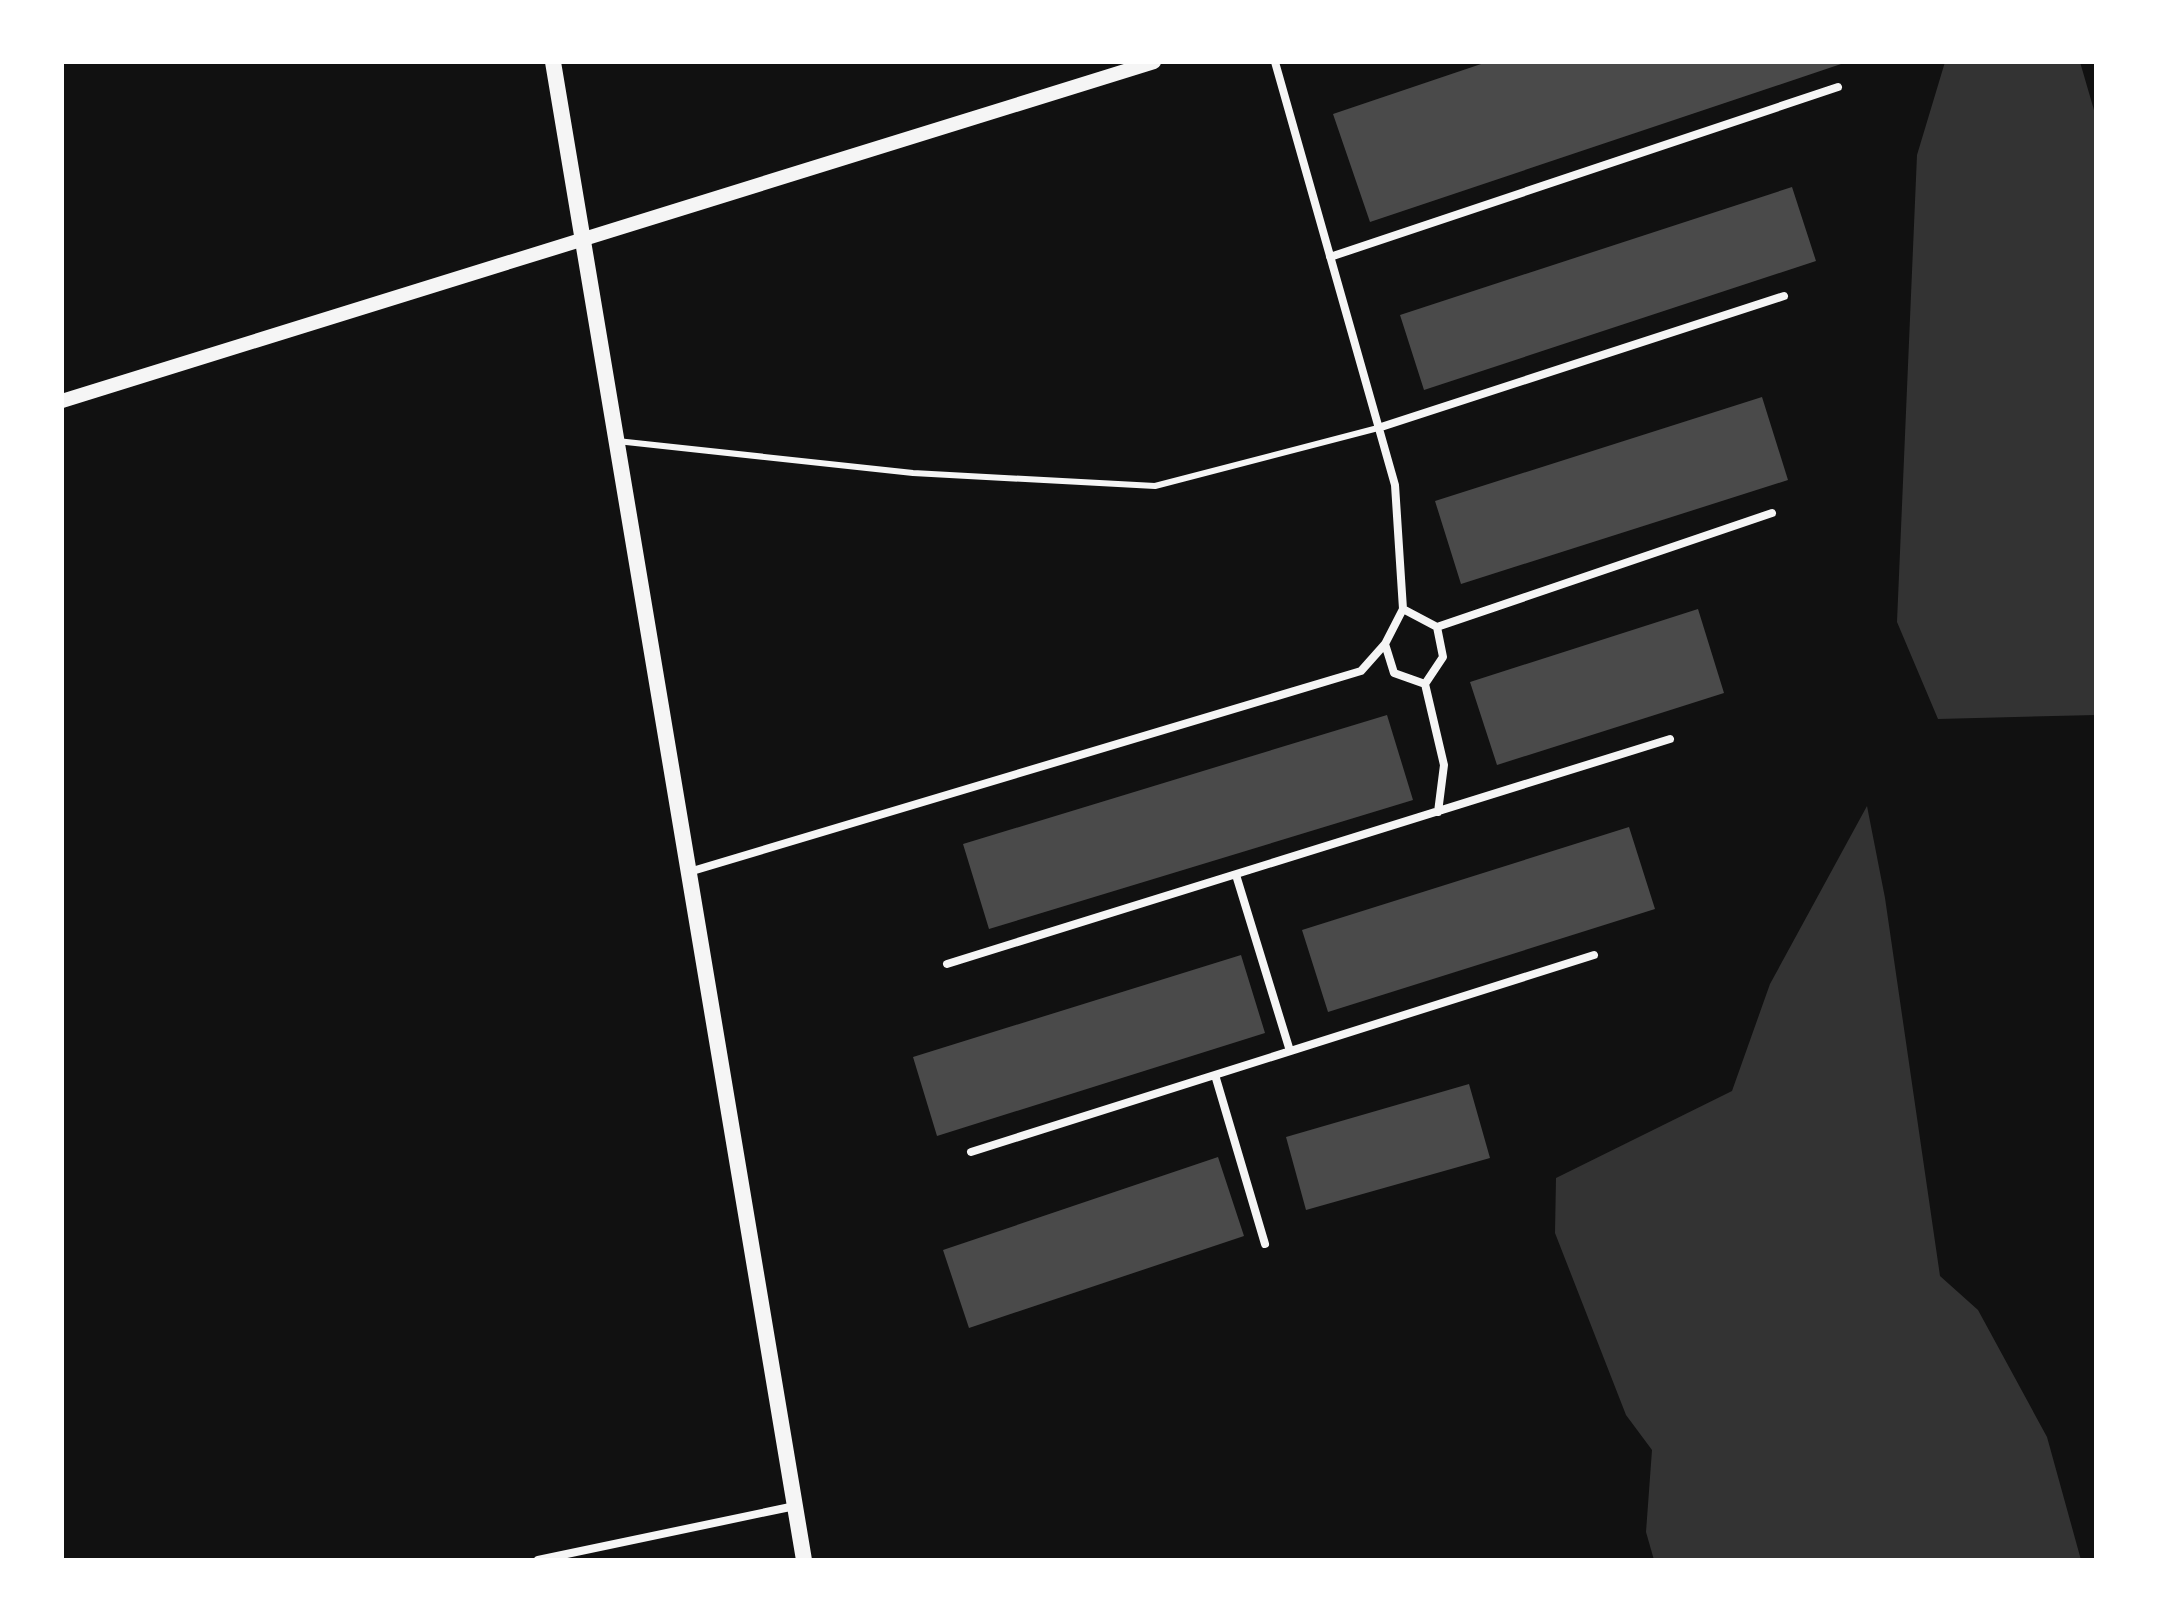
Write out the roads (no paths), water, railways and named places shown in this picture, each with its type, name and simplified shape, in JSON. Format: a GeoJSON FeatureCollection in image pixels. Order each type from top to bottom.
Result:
{"type":"FeatureCollection","features":[{"type":"Feature","properties":{"kind":"main road"},"geometry":{"type":"LineString","coordinates":[[553,62],[804,1560]]}},
{"type":"Feature","properties":{"kind":"street"},"geometry":{"type":"LineString","coordinates":[[62,401],[1154,62]]}},
{"type":"Feature","properties":{"kind":"street"},"geometry":{"type":"LineString","coordinates":[[689,872],[1361,671],[1385,644],[1403,609],[1395,485],[1275,62]]}},
{"type":"Feature","properties":{"kind":"street"},"geometry":{"type":"LineString","coordinates":[[1330,257],[1838,87]]}},
{"type":"Feature","properties":{"kind":"street"},"geometry":{"type":"LineString","coordinates":[[1378,428],[1784,296]]}},
{"type":"Feature","properties":{"kind":"street"},"geometry":{"type":"LineString","coordinates":[[1403,609],[1437,627],[1772,513]]}},
{"type":"Feature","properties":{"kind":"street"},"geometry":{"type":"LineString","coordinates":[[1437,627],[1443,657],[1425,684],[1444,765],[1438,812]]}},
{"type":"Feature","properties":{"kind":"street"},"geometry":{"type":"LineString","coordinates":[[1385,644],[1394,673],[1425,684]]}},
{"type":"Feature","properties":{"kind":"street"},"geometry":{"type":"LineString","coordinates":[[947,964],[1670,739]]}},
{"type":"Feature","properties":{"kind":"street"},"geometry":{"type":"LineString","coordinates":[[1236,875],[1290,1051]]}},
{"type":"Feature","properties":{"kind":"street"},"geometry":{"type":"LineString","coordinates":[[971,1152],[1594,955]]}},
{"type":"Feature","properties":{"kind":"street"},"geometry":{"type":"LineString","coordinates":[[1215,1075],[1265,1244]]}},
{"type":"Feature","properties":{"kind":"street"},"geometry":{"type":"LineString","coordinates":[[538,1560],[795,1506]]}},
{"type":"Feature","properties":{"kind":"lane"},"geometry":{"type":"LineString","coordinates":[[617,441],[913,473],[1155,486],[1378,428]]}}]}
